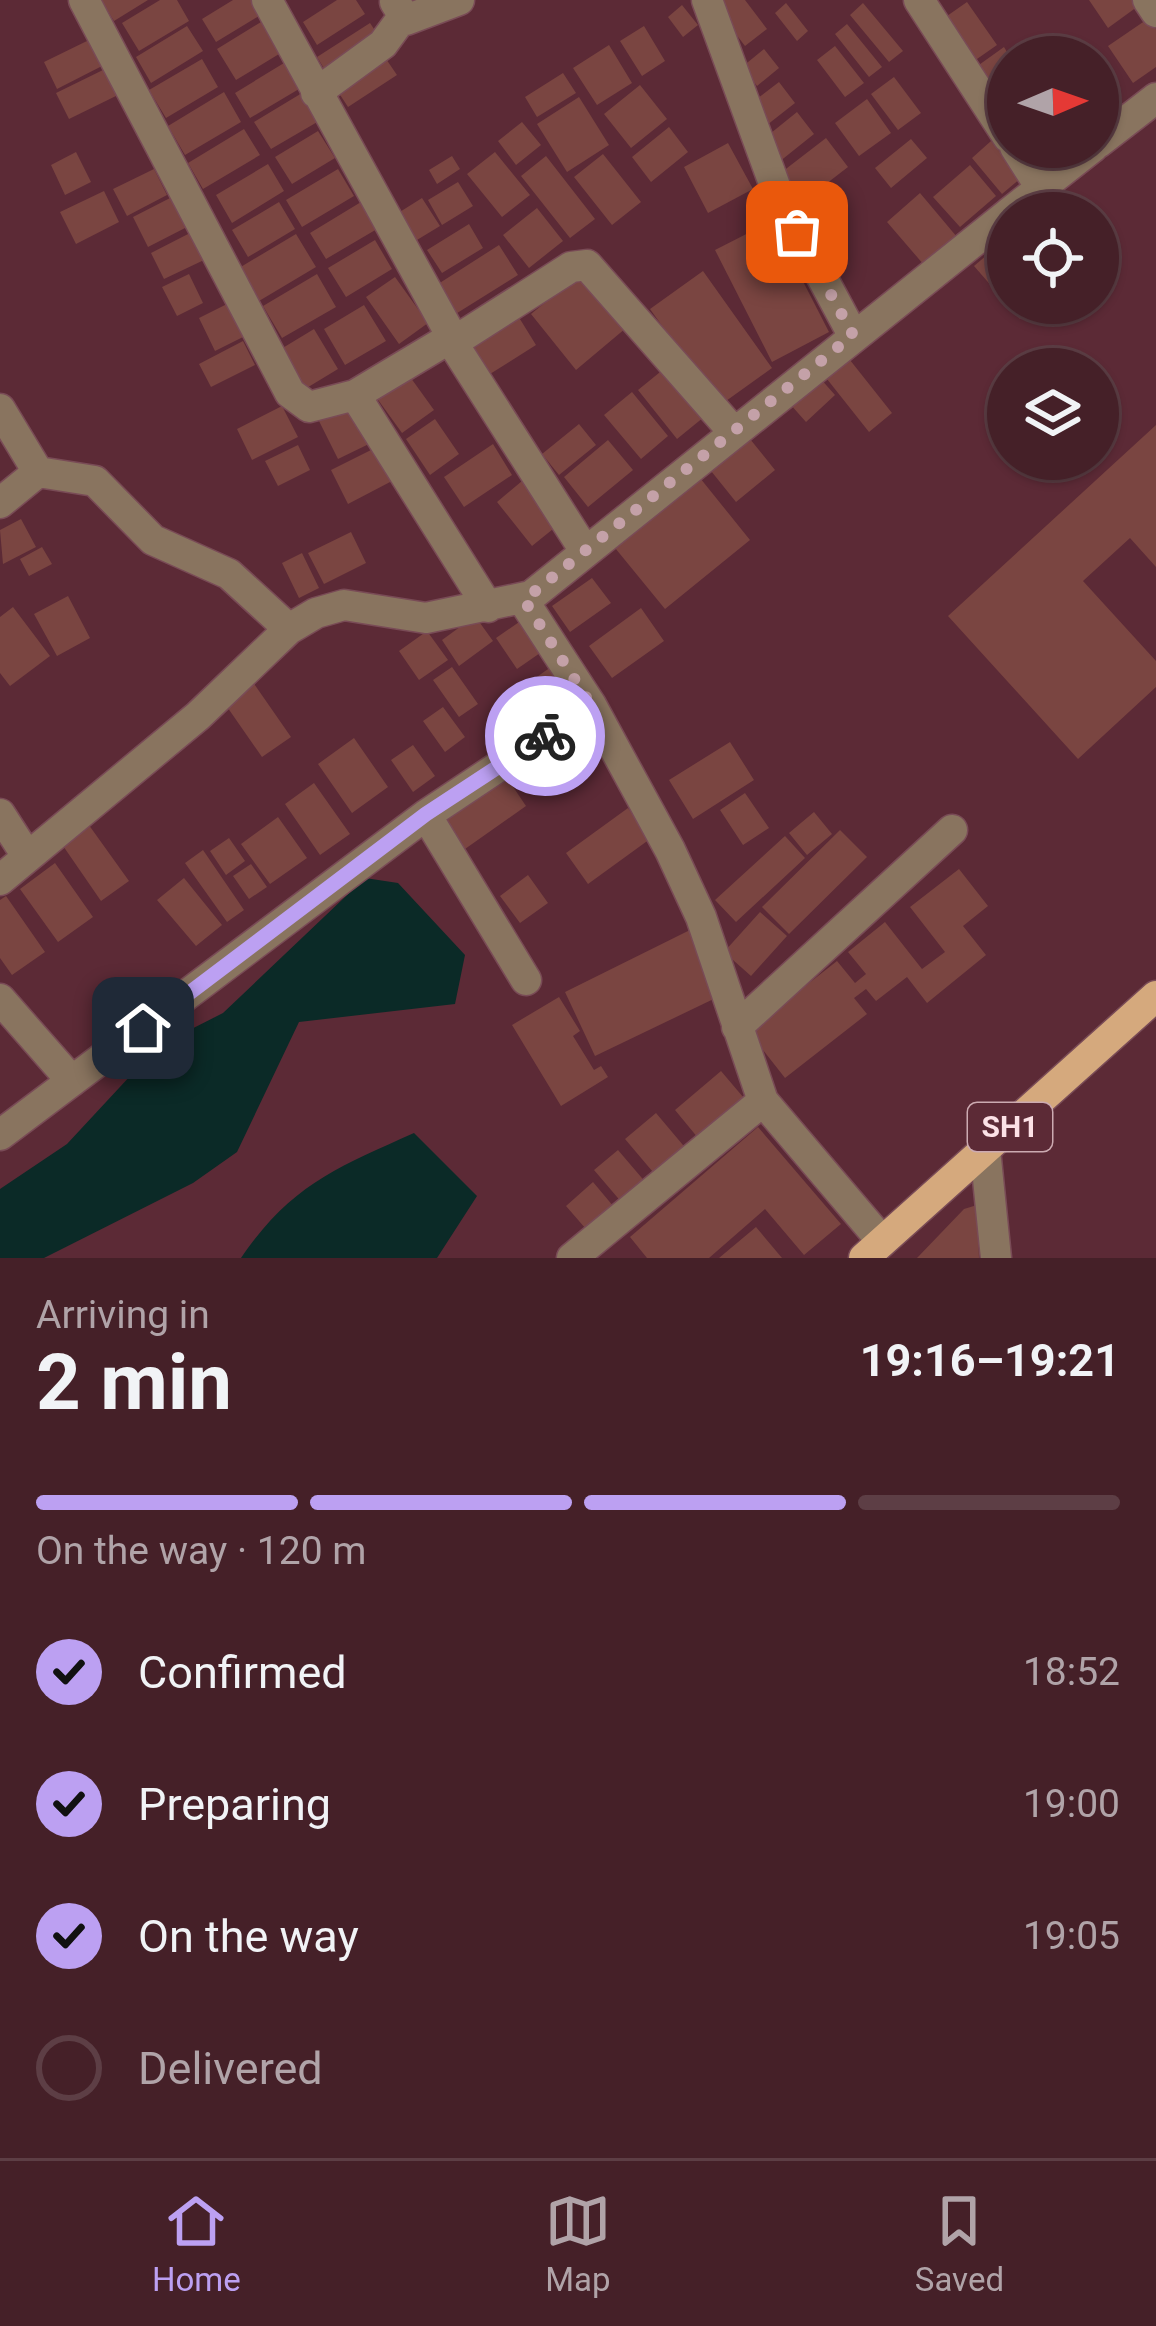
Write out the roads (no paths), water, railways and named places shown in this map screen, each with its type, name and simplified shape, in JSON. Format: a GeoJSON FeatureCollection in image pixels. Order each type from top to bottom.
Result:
{"type":"FeatureCollection","features":[{"type":"Feature","properties":{"kind":"main road","name":"SH1"},"geometry":{"type":"LineString","coordinates":[[873,1250],[1156,996]]}},
{"type":"Feature","properties":{"kind":"street"},"geometry":{"type":"LineString","coordinates":[[84,0],[290,393],[309,407],[355,395],[451,338],[466,334],[571,267],[587,265],[732,430]]}},
{"type":"Feature","properties":{"kind":"street"},"geometry":{"type":"LineString","coordinates":[[267,0],[451,338],[585,551]]}},
{"type":"Feature","properties":{"kind":"street"},"geometry":{"type":"LineString","coordinates":[[316,93],[382,44],[398,9],[459,0]]}},
{"type":"Feature","properties":{"kind":"street"},"geometry":{"type":"LineString","coordinates":[[707,0],[779,197],[853,335]]}},
{"type":"Feature","properties":{"kind":"street"},"geometry":{"type":"LineString","coordinates":[[919,0],[987,105]]}},
{"type":"Feature","properties":{"kind":"street"},"geometry":{"type":"LineString","coordinates":[[1148,0],[1156,11]]}},
{"type":"Feature","properties":{"kind":"street"},"geometry":{"type":"LineString","coordinates":[[1119,127],[1156,98]]}},
{"type":"Feature","properties":{"kind":"street"},"geometry":{"type":"LineString","coordinates":[[1028,168],[1041,188]]}},
{"type":"Feature","properties":{"kind":"street"},"geometry":{"type":"LineString","coordinates":[[1036,192],[1067,168]]}},
{"type":"Feature","properties":{"kind":"street"},"geometry":{"type":"LineString","coordinates":[[0,880],[198,716],[289,629],[316,613],[344,605],[425,618],[524,600],[987,230]]}},
{"type":"Feature","properties":{"kind":"street"},"geometry":{"type":"LineString","coordinates":[[355,395],[488,607]]}},
{"type":"Feature","properties":{"kind":"street"},"geometry":{"type":"LineString","coordinates":[[0,409],[38,472]]}},
{"type":"Feature","properties":{"kind":"street"},"geometry":{"type":"LineString","coordinates":[[0,503],[38,472],[95,481],[152,540],[229,574],[289,629]]}},
{"type":"Feature","properties":{"kind":"street"},"geometry":{"type":"LineString","coordinates":[[524,600],[591,705],[693,900],[763,1101],[873,1250]]}},
{"type":"Feature","properties":{"kind":"street"},"geometry":{"type":"LineString","coordinates":[[0,1135],[426,814],[591,705]]}},
{"type":"Feature","properties":{"kind":"street"},"geometry":{"type":"LineString","coordinates":[[0,814],[27,856]]}},
{"type":"Feature","properties":{"kind":"street"},"geometry":{"type":"LineString","coordinates":[[426,814],[526,980]]}},
{"type":"Feature","properties":{"kind":"street"},"geometry":{"type":"LineString","coordinates":[[737,1027],[952,830]]}},
{"type":"Feature","properties":{"kind":"street"},"geometry":{"type":"LineString","coordinates":[[0,999],[72,1081]]}},
{"type":"Feature","properties":{"kind":"street"},"geometry":{"type":"LineString","coordinates":[[572,1258],[763,1101]]}},
{"type":"Feature","properties":{"kind":"street"},"geometry":{"type":"LineString","coordinates":[[985,1149],[996,1258]]}},
{"type":"Feature","properties":{"kind":"water"},"geometry":{"type":"Polygon","coordinates":[[[365,878],[398,883],[465,955],[455,1004],[299,1022],[237,1152],[193,1183],[44,1258],[0,1258],[0,1189],[67,1144],[158,1046],[223,1013],[365,878]]]}},
{"type":"Feature","properties":{"kind":"water"},"geometry":{"type":"Polygon","coordinates":[[[414,1133],[477,1196],[437,1258],[241,1258],[278,1213],[317,1181],[414,1133]]]}}]}
